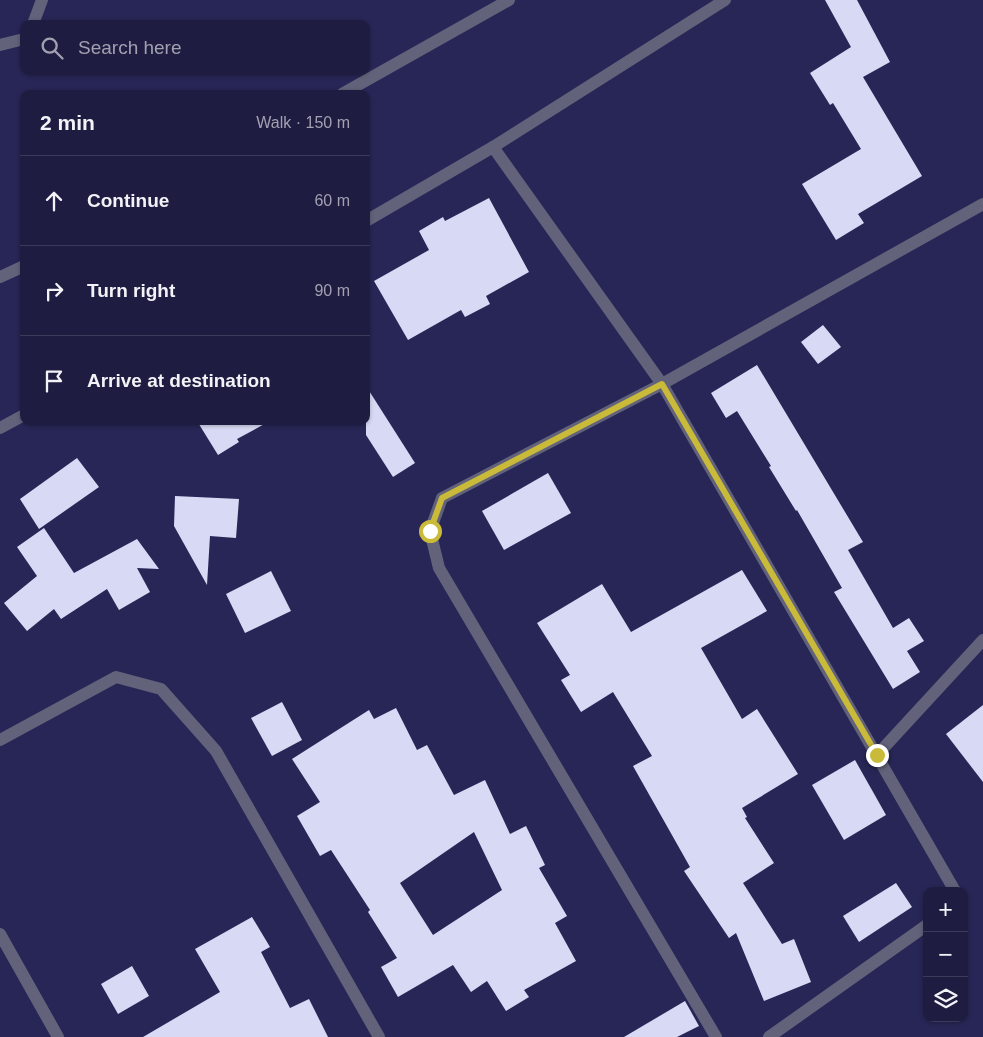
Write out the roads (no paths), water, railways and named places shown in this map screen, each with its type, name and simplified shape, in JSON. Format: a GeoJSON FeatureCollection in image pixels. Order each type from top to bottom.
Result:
{"type":"FeatureCollection","features":[{"type":"Feature","properties":{"kind":"street"},"geometry":{"type":"LineString","coordinates":[[34,20],[42,0]]}},
{"type":"Feature","properties":{"kind":"street"},"geometry":{"type":"LineString","coordinates":[[349,90],[509,0]]}},
{"type":"Feature","properties":{"kind":"street"},"geometry":{"type":"LineString","coordinates":[[370,219],[493,147],[725,0]]}},
{"type":"Feature","properties":{"kind":"street"},"geometry":{"type":"LineString","coordinates":[[0,45],[20,40]]}},
{"type":"Feature","properties":{"kind":"street"},"geometry":{"type":"LineString","coordinates":[[493,147],[662,384],[953,887]]}},
{"type":"Feature","properties":{"kind":"street"},"geometry":{"type":"LineString","coordinates":[[716,1037],[439,568],[430,531],[442,498],[662,384],[983,204]]}},
{"type":"Feature","properties":{"kind":"street"},"geometry":{"type":"LineString","coordinates":[[0,277],[20,268]]}},
{"type":"Feature","properties":{"kind":"street"},"geometry":{"type":"LineString","coordinates":[[0,428],[20,417]]}},
{"type":"Feature","properties":{"kind":"street"},"geometry":{"type":"LineString","coordinates":[[877,755],[983,640]]}},
{"type":"Feature","properties":{"kind":"street"},"geometry":{"type":"LineString","coordinates":[[0,740],[116,677],[161,690],[216,751],[379,1037]]}},
{"type":"Feature","properties":{"kind":"street"},"geometry":{"type":"LineString","coordinates":[[769,1037],[923,928]]}},
{"type":"Feature","properties":{"kind":"street"},"geometry":{"type":"LineString","coordinates":[[0,934],[58,1037]]}}]}
